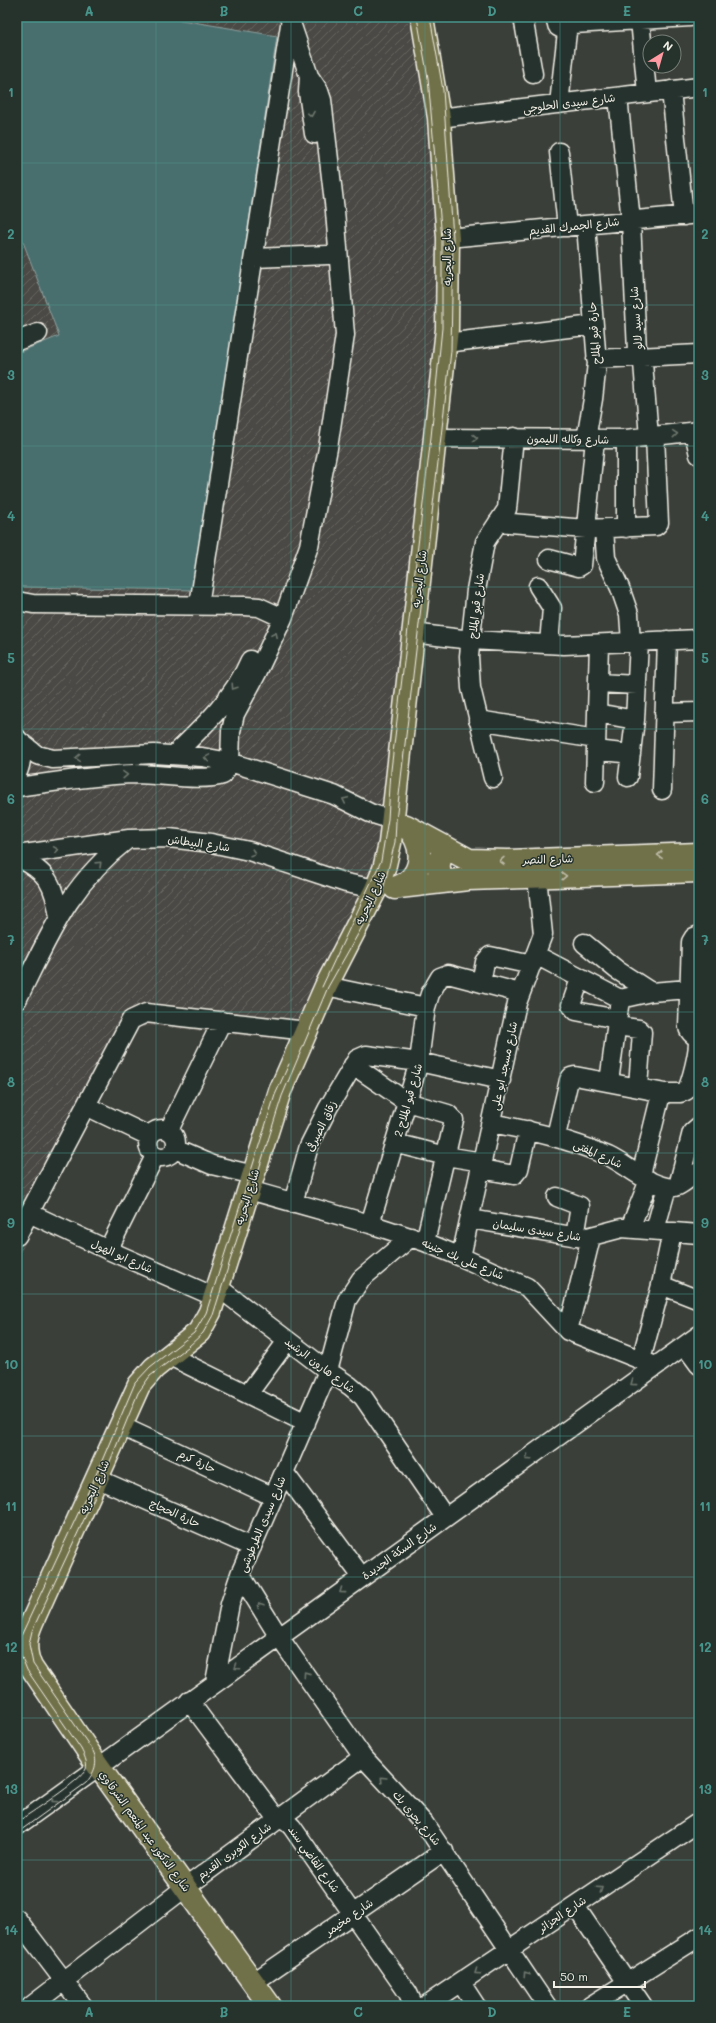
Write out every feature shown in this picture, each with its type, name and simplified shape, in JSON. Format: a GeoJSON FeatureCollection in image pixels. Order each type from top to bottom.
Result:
{"type":"FeatureCollection","features":[{"type":"Feature","properties":{"kind":"main road","name":"شارع البحريه"},"geometry":{"type":"LineString","coordinates":[[21,1652],[28,1631],[98,1479],[136,1391],[143,1379],[154,1368],[199,1332],[210,1312],[278,1098],[326,986],[376,889],[386,861],[393,821],[412,633],[446,343],[448,238],[439,118],[422,17]]}},
{"type":"Feature","properties":{"kind":"main road","name":"شارع النصر"},"geometry":{"type":"LineString","coordinates":[[393,821],[469,860],[481,861],[699,854]]}},
{"type":"Feature","properties":{"kind":"main road"},"geometry":{"type":"LineString","coordinates":[[393,821],[413,833],[418,843],[420,853],[419,864],[415,873],[408,881],[399,887]]}},
{"type":"Feature","properties":{"kind":"main road"},"geometry":{"type":"LineString","coordinates":[[442,882],[438,865],[440,856],[446,849]]}},
{"type":"Feature","properties":{"kind":"main road","name":"شارع النصر"},"geometry":{"type":"LineString","coordinates":[[376,889],[393,889],[468,879],[699,871]]}},
{"type":"Feature","properties":{"kind":"main road","name":"شارع الدكتور عبد المنعم الشرقاوي"},"geometry":{"type":"LineString","coordinates":[[21,1652],[99,1767],[270,2006]]}},
{"type":"Feature","properties":{"kind":"street"},"geometry":{"type":"LineString","coordinates":[[523,17],[533,74]]}},
{"type":"Feature","properties":{"kind":"street"},"geometry":{"type":"LineString","coordinates":[[556,21],[640,20],[691,17],[699,24]]}},
{"type":"Feature","properties":{"kind":"street"},"geometry":{"type":"LineString","coordinates":[[17,787],[121,775],[159,774],[210,779],[223,775],[230,762],[231,731],[234,714],[257,673],[278,615],[298,544],[322,447],[345,335],[335,211],[322,100],[319,91],[309,76],[290,20]]}},
{"type":"Feature","properties":{"kind":"street"},"geometry":{"type":"LineString","coordinates":[[199,605],[290,20]]}},
{"type":"Feature","properties":{"kind":"street"},"geometry":{"type":"LineString","coordinates":[[640,20],[648,93]]}},
{"type":"Feature","properties":{"kind":"street"},"geometry":{"type":"LineString","coordinates":[[556,21],[567,32],[559,104]]}},
{"type":"Feature","properties":{"kind":"street"},"geometry":{"type":"LineString","coordinates":[[309,76],[308,92],[326,211],[328,255],[335,334],[322,447]]}},
{"type":"Feature","properties":{"kind":"street","name":"شارع سيدى الحلوجى"},"geometry":{"type":"LineString","coordinates":[[439,118],[699,87]]}},
{"type":"Feature","properties":{"kind":"street"},"geometry":{"type":"LineString","coordinates":[[671,90],[691,215]]}},
{"type":"Feature","properties":{"kind":"street","name":"شارع سيد لالو"},"geometry":{"type":"LineString","coordinates":[[618,97],[630,221],[637,351],[643,362],[652,437],[659,523],[654,527],[626,528]]}},
{"type":"Feature","properties":{"kind":"street"},"geometry":{"type":"LineString","coordinates":[[559,152],[567,227]]}},
{"type":"Feature","properties":{"kind":"street","name":"شارع الجمرك القديم"},"geometry":{"type":"LineString","coordinates":[[448,238],[691,215]]}},
{"type":"Feature","properties":{"kind":"street","name":"حارة قبو الملاح"},"geometry":{"type":"LineString","coordinates":[[549,559],[581,566],[586,529],[590,440],[596,359],[586,225]]}},
{"type":"Feature","properties":{"kind":"street"},"geometry":{"type":"LineString","coordinates":[[254,258],[328,255]]}},
{"type":"Feature","properties":{"kind":"street"},"geometry":{"type":"LineString","coordinates":[[446,343],[593,326]]}},
{"type":"Feature","properties":{"kind":"street"},"geometry":{"type":"LineString","coordinates":[[17,341],[38,333]]}},
{"type":"Feature","properties":{"kind":"street"},"geometry":{"type":"LineString","coordinates":[[596,359],[699,354]]}},
{"type":"Feature","properties":{"kind":"street"},"geometry":{"type":"LineString","coordinates":[[697,432],[699,455]]}},
{"type":"Feature","properties":{"kind":"street","name":"شارع وكاله الليمون"},"geometry":{"type":"LineString","coordinates":[[436,438],[590,440],[626,439],[697,432]]}},
{"type":"Feature","properties":{"kind":"street","name":"شارع قبو الملاح"},"geometry":{"type":"LineString","coordinates":[[493,778],[478,720],[469,674],[471,640],[476,590],[485,542],[507,509],[514,438]]}},
{"type":"Feature","properties":{"kind":"street"},"geometry":{"type":"LineString","coordinates":[[498,522],[586,529],[626,528],[626,439]]}},
{"type":"Feature","properties":{"kind":"street"},"geometry":{"type":"LineString","coordinates":[[604,529],[606,558],[626,604],[635,642],[637,685],[635,726],[628,777]]}},
{"type":"Feature","properties":{"kind":"street"},"geometry":{"type":"LineString","coordinates":[[538,586],[552,608],[549,644]]}},
{"type":"Feature","properties":{"kind":"street"},"geometry":{"type":"LineString","coordinates":[[17,601],[33,604],[245,606],[259,607],[278,615]]}},
{"type":"Feature","properties":{"kind":"street"},"geometry":{"type":"LineString","coordinates":[[174,755],[220,708],[247,668],[278,615]]}},
{"type":"Feature","properties":{"kind":"street"},"geometry":{"type":"LineString","coordinates":[[412,633],[471,640],[549,644],[599,644],[699,639]]}},
{"type":"Feature","properties":{"kind":"street"},"geometry":{"type":"LineString","coordinates":[[662,790],[667,640]]}},
{"type":"Feature","properties":{"kind":"street"},"geometry":{"type":"LineString","coordinates":[[595,782],[599,644]]}},
{"type":"Feature","properties":{"kind":"street"},"geometry":{"type":"LineString","coordinates":[[598,683],[637,685]]}},
{"type":"Feature","properties":{"kind":"street"},"geometry":{"type":"LineString","coordinates":[[664,713],[699,712]]}},
{"type":"Feature","properties":{"kind":"street"},"geometry":{"type":"LineString","coordinates":[[597,713],[664,736]]}},
{"type":"Feature","properties":{"kind":"street"},"geometry":{"type":"LineString","coordinates":[[478,720],[596,744],[631,754]]}},
{"type":"Feature","properties":{"kind":"street"},"geometry":{"type":"LineString","coordinates":[[18,739],[34,753],[53,759],[134,754],[174,755],[230,762],[334,795],[393,821]]}},
{"type":"Feature","properties":{"kind":"street"},"geometry":{"type":"LineString","coordinates":[[17,774],[20,767],[22,753],[18,739]]}},
{"type":"Feature","properties":{"kind":"street","name":"شارع البيطاش"},"geometry":{"type":"LineString","coordinates":[[17,856],[128,839],[169,838],[211,843],[249,851],[346,883],[376,889]]}},
{"type":"Feature","properties":{"kind":"street"},"geometry":{"type":"LineString","coordinates":[[17,1000],[59,917],[87,876],[128,839]]}},
{"type":"Feature","properties":{"kind":"street"},"geometry":{"type":"LineString","coordinates":[[17,856],[32,864],[47,877],[55,894],[59,917]]}},
{"type":"Feature","properties":{"kind":"street","name":"شارع مسجد ابو على"},"geometry":{"type":"LineString","coordinates":[[462,1257],[520,994],[543,934],[537,877]]}},
{"type":"Feature","properties":{"kind":"street"},"geometry":{"type":"LineString","coordinates":[[556,1136],[571,1077],[609,1082],[665,1093],[680,1093],[688,1089],[699,1046],[698,1039],[689,1031],[688,1027],[689,989],[695,939]]}},
{"type":"Feature","properties":{"kind":"street"},"geometry":{"type":"LineString","coordinates":[[584,943],[617,970],[651,992]]}},
{"type":"Feature","properties":{"kind":"street"},"geometry":{"type":"LineString","coordinates":[[520,994],[481,983],[485,962],[490,956],[534,960],[580,979],[620,999],[651,992],[689,989]]}},
{"type":"Feature","properties":{"kind":"street","name":"شارع قبو الملاح 2"},"geometry":{"type":"LineString","coordinates":[[370,1224],[419,1062],[426,1007],[430,994],[442,976],[448,974],[481,983]]}},
{"type":"Feature","properties":{"kind":"street"},"geometry":{"type":"LineString","coordinates":[[580,979],[571,1005],[576,1011],[617,1022],[642,1032],[638,1087]]}},
{"type":"Feature","properties":{"kind":"street"},"geometry":{"type":"LineString","coordinates":[[326,986],[426,1007]]}},
{"type":"Feature","properties":{"kind":"street"},"geometry":{"type":"LineString","coordinates":[[609,1082],[620,999]]}},
{"type":"Feature","properties":{"kind":"street"},"geometry":{"type":"LineString","coordinates":[[17,1236],[126,1027],[131,1020],[138,1015],[146,1013],[306,1031]]}},
{"type":"Feature","properties":{"kind":"street"},"geometry":{"type":"LineString","coordinates":[[169,1130],[222,1021]]}},
{"type":"Feature","properties":{"kind":"street"},"geometry":{"type":"LineString","coordinates":[[418,1239],[446,1156],[454,1123],[453,1117],[407,1102],[357,1061],[366,1055],[419,1062],[500,1080]]}},
{"type":"Feature","properties":{"kind":"street","name":"زقاق الصيرفى"},"geometry":{"type":"LineString","coordinates":[[293,1203],[309,1146],[328,1108],[357,1061]]}},
{"type":"Feature","properties":{"kind":"street"},"geometry":{"type":"LineString","coordinates":[[630,1228],[645,1178],[660,1098],[665,1093]]}},
{"type":"Feature","properties":{"kind":"street"},"geometry":{"type":"LineString","coordinates":[[86,1106],[149,1136]]}},
{"type":"Feature","properties":{"kind":"street","name":"شارع المفتى"},"geometry":{"type":"LineString","coordinates":[[491,1123],[556,1136],[607,1156],[645,1178],[673,1187]]}},
{"type":"Feature","properties":{"kind":"street"},"geometry":{"type":"LineString","coordinates":[[649,1363],[661,1285],[664,1231],[673,1187],[692,1132],[699,1126]]}},
{"type":"Feature","properties":{"kind":"street"},"geometry":{"type":"LineString","coordinates":[[161,1128],[169,1130],[174,1135],[176,1142],[175,1149],[170,1155],[163,1158],[155,1156],[150,1151],[147,1144],[149,1136],[154,1131],[161,1128]]}},
{"type":"Feature","properties":{"kind":"street"},"geometry":{"type":"LineString","coordinates":[[395,1143],[482,1165],[514,1175],[519,1169],[528,1130]]}},
{"type":"Feature","properties":{"kind":"street","name":"شارع على بك جنينه"},"geometry":{"type":"LineString","coordinates":[[175,1149],[293,1203],[418,1239],[462,1257],[527,1287],[568,1331],[649,1363]]}},
{"type":"Feature","properties":{"kind":"street"},"geometry":{"type":"LineString","coordinates":[[108,1250],[155,1156]]}},
{"type":"Feature","properties":{"kind":"street"},"geometry":{"type":"LineString","coordinates":[[673,1187],[699,1172]]}},
{"type":"Feature","properties":{"kind":"street"},"geometry":{"type":"LineString","coordinates":[[557,1197],[580,1206],[583,1237],[568,1331]]}},
{"type":"Feature","properties":{"kind":"street","name":"شارع ابو الهول"},"geometry":{"type":"LineString","coordinates":[[29,1213],[108,1250],[217,1293]]}},
{"type":"Feature","properties":{"kind":"street","name":"شارع سيدى سليمان"},"geometry":{"type":"LineString","coordinates":[[470,1219],[583,1237],[609,1230],[630,1228],[699,1234]]}},
{"type":"Feature","properties":{"kind":"street","name":"شارع سيدى الطرطوشى"},"geometry":{"type":"LineString","coordinates":[[215,1682],[229,1611],[240,1574],[328,1371],[347,1300],[361,1279],[418,1239]]}},
{"type":"Feature","properties":{"kind":"street"},"geometry":{"type":"LineString","coordinates":[[661,1285],[699,1300]]}},
{"type":"Feature","properties":{"kind":"street","name":"شارع هارون الرشيد"},"geometry":{"type":"LineString","coordinates":[[217,1293],[288,1341],[363,1397],[445,1517]]}},
{"type":"Feature","properties":{"kind":"street","name":"شارع السكة الجديدة"},"geometry":{"type":"LineString","coordinates":[[17,1826],[445,1517],[649,1363],[685,1346],[699,1335]]}},
{"type":"Feature","properties":{"kind":"street"},"geometry":{"type":"LineString","coordinates":[[248,1394],[288,1341]]}},
{"type":"Feature","properties":{"kind":"street"},"geometry":{"type":"LineString","coordinates":[[685,1346],[698,1362]]}},
{"type":"Feature","properties":{"kind":"street"},"geometry":{"type":"LineString","coordinates":[[170,1356],[306,1423]]}},
{"type":"Feature","properties":{"kind":"street","name":"حارة كرم"},"geometry":{"type":"LineString","coordinates":[[121,1426],[274,1497]]}},
{"type":"Feature","properties":{"kind":"street"},"geometry":{"type":"LineString","coordinates":[[284,1472],[362,1577]]}},
{"type":"Feature","properties":{"kind":"street","name":"حارة الحجاج"},"geometry":{"type":"LineString","coordinates":[[98,1479],[252,1547]]}},
{"type":"Feature","properties":{"kind":"street","name":"شارع بحرى بك"},"geometry":{"type":"LineString","coordinates":[[240,1574],[279,1637],[363,1757],[424,1823],[444,1851],[547,2006]]}},
{"type":"Feature","properties":{"kind":"street","name":"شارع القاضي سند"},"geometry":{"type":"LineString","coordinates":[[190,1701],[278,1819],[288,1823],[292,1827],[408,1993],[414,2006]]}},
{"type":"Feature","properties":{"kind":"street","name":"شارع الكوبرى القديم"},"geometry":{"type":"LineString","coordinates":[[31,2006],[186,1887],[363,1757]]}},
{"type":"Feature","properties":{"kind":"street","name":"شارع الجزائر"},"geometry":{"type":"LineString","coordinates":[[426,2006],[575,1906],[697,1828]]}},
{"type":"Feature","properties":{"kind":"street","name":"شارع مخيمر"},"geometry":{"type":"LineString","coordinates":[[254,1982],[444,1851]]}},
{"type":"Feature","properties":{"kind":"street"},"geometry":{"type":"LineString","coordinates":[[575,1906],[642,2006]]}},
{"type":"Feature","properties":{"kind":"street"},"geometry":{"type":"LineString","coordinates":[[17,1919],[83,2006]]}},
{"type":"Feature","properties":{"kind":"street"},"geometry":{"type":"LineString","coordinates":[[590,2006],[699,1937]]}},
{"type":"Feature","properties":{"kind":"street"},"geometry":{"type":"LineString","coordinates":[[461,1983],[476,2006]]}},
{"type":"Feature","properties":{"kind":"shaded area"},"geometry":{"type":"Polygon","coordinates":[[[163,17],[426,17],[454,177],[393,842],[303,1042],[155,1026],[136,1027],[17,1259],[17,577],[22,587],[277,36],[163,17]]]}},
{"type":"Feature","properties":{"kind":"shaded area"},"geometry":{"type":"Polygon","coordinates":[[[17,226],[60,336],[17,353],[17,226]]]}},
{"type":"Feature","properties":{"kind":"water"},"geometry":{"type":"Polygon","coordinates":[[[17,17],[163,17],[277,36],[194,590],[22,587],[17,577],[17,353],[59,336],[17,226],[17,17]]]}},
{"type":"Feature","properties":{"kind":"tram line"},"geometry":{"type":"LineString","coordinates":[[322,987],[381,861],[388,819],[391,770],[431,437],[442,328],[442,239],[428,78],[417,17]]}},
{"type":"Feature","properties":{"kind":"tram line"},"geometry":{"type":"LineString","coordinates":[[17,1833],[86,1783],[96,1764],[93,1751],[33,1664],[29,1644],[32,1631],[102,1481],[138,1393],[150,1376],[188,1347],[203,1333],[213,1315],[282,1096],[328,987],[383,890],[395,842],[396,821],[451,351],[453,238],[443,90],[430,17]]}},
{"type":"Feature","properties":{"kind":"tram line"},"geometry":{"type":"LineString","coordinates":[[17,1822],[75,1781],[86,1769],[85,1759],[81,1749],[27,1670],[21,1655],[21,1636],[95,1477],[135,1383],[150,1367],[194,1333],[206,1313],[275,1095],[289,1064]]}}]}
